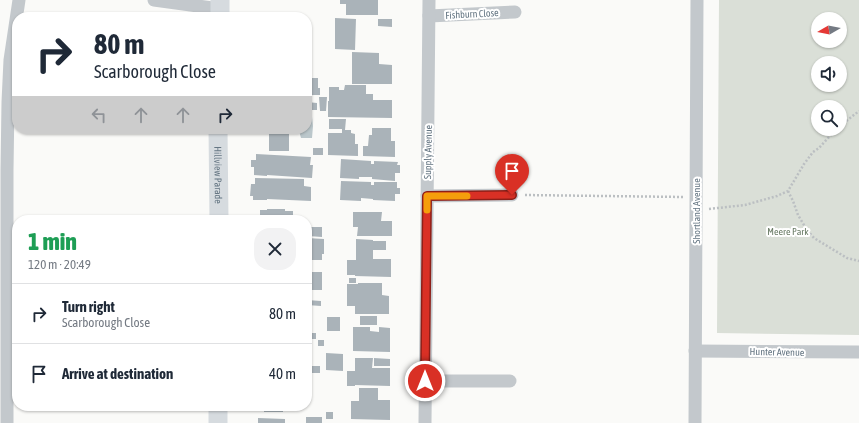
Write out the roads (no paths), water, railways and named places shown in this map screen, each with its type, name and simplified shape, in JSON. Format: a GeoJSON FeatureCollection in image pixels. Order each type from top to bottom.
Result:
{"type":"FeatureCollection","features":[{"type":"Feature","properties":{"kind":"street"},"geometry":{"type":"LineString","coordinates":[[17,12],[19,0]]}},
{"type":"Feature","properties":{"kind":"street"},"geometry":{"type":"LineString","coordinates":[[154,0],[220,9]]}},
{"type":"Feature","properties":{"kind":"street","name":"Supply Avenue"},"geometry":{"type":"LineString","coordinates":[[425,423],[430,0]]}},
{"type":"Feature","properties":{"kind":"street","name":"Shortland Avenue"},"geometry":{"type":"LineString","coordinates":[[695,423],[697,0]]}},
{"type":"Feature","properties":{"kind":"street","name":"Fishburn Close"},"geometry":{"type":"LineString","coordinates":[[429,16],[515,12]]}},
{"type":"Feature","properties":{"kind":"street"},"geometry":{"type":"LineString","coordinates":[[8,423],[4,170],[12,47]]}},
{"type":"Feature","properties":{"kind":"street","name":"Hillview Parade"},"geometry":{"type":"LineString","coordinates":[[218,134],[219,215]]}},
{"type":"Feature","properties":{"kind":"street"},"geometry":{"type":"LineString","coordinates":[[427,196],[512,195]]}},
{"type":"Feature","properties":{"kind":"street","name":"Hunter Avenue"},"geometry":{"type":"LineString","coordinates":[[696,351],[859,352]]}},
{"type":"Feature","properties":{"kind":"street"},"geometry":{"type":"LineString","coordinates":[[425,381],[510,381]]}},
{"type":"Feature","properties":{"kind":"street"},"geometry":{"type":"LineString","coordinates":[[218,411],[218,423]]}},
{"type":"Feature","properties":{"kind":"park label","name":"Meere Park"},"geometry":{"type":"Point","coordinates":[788,231]}}]}
